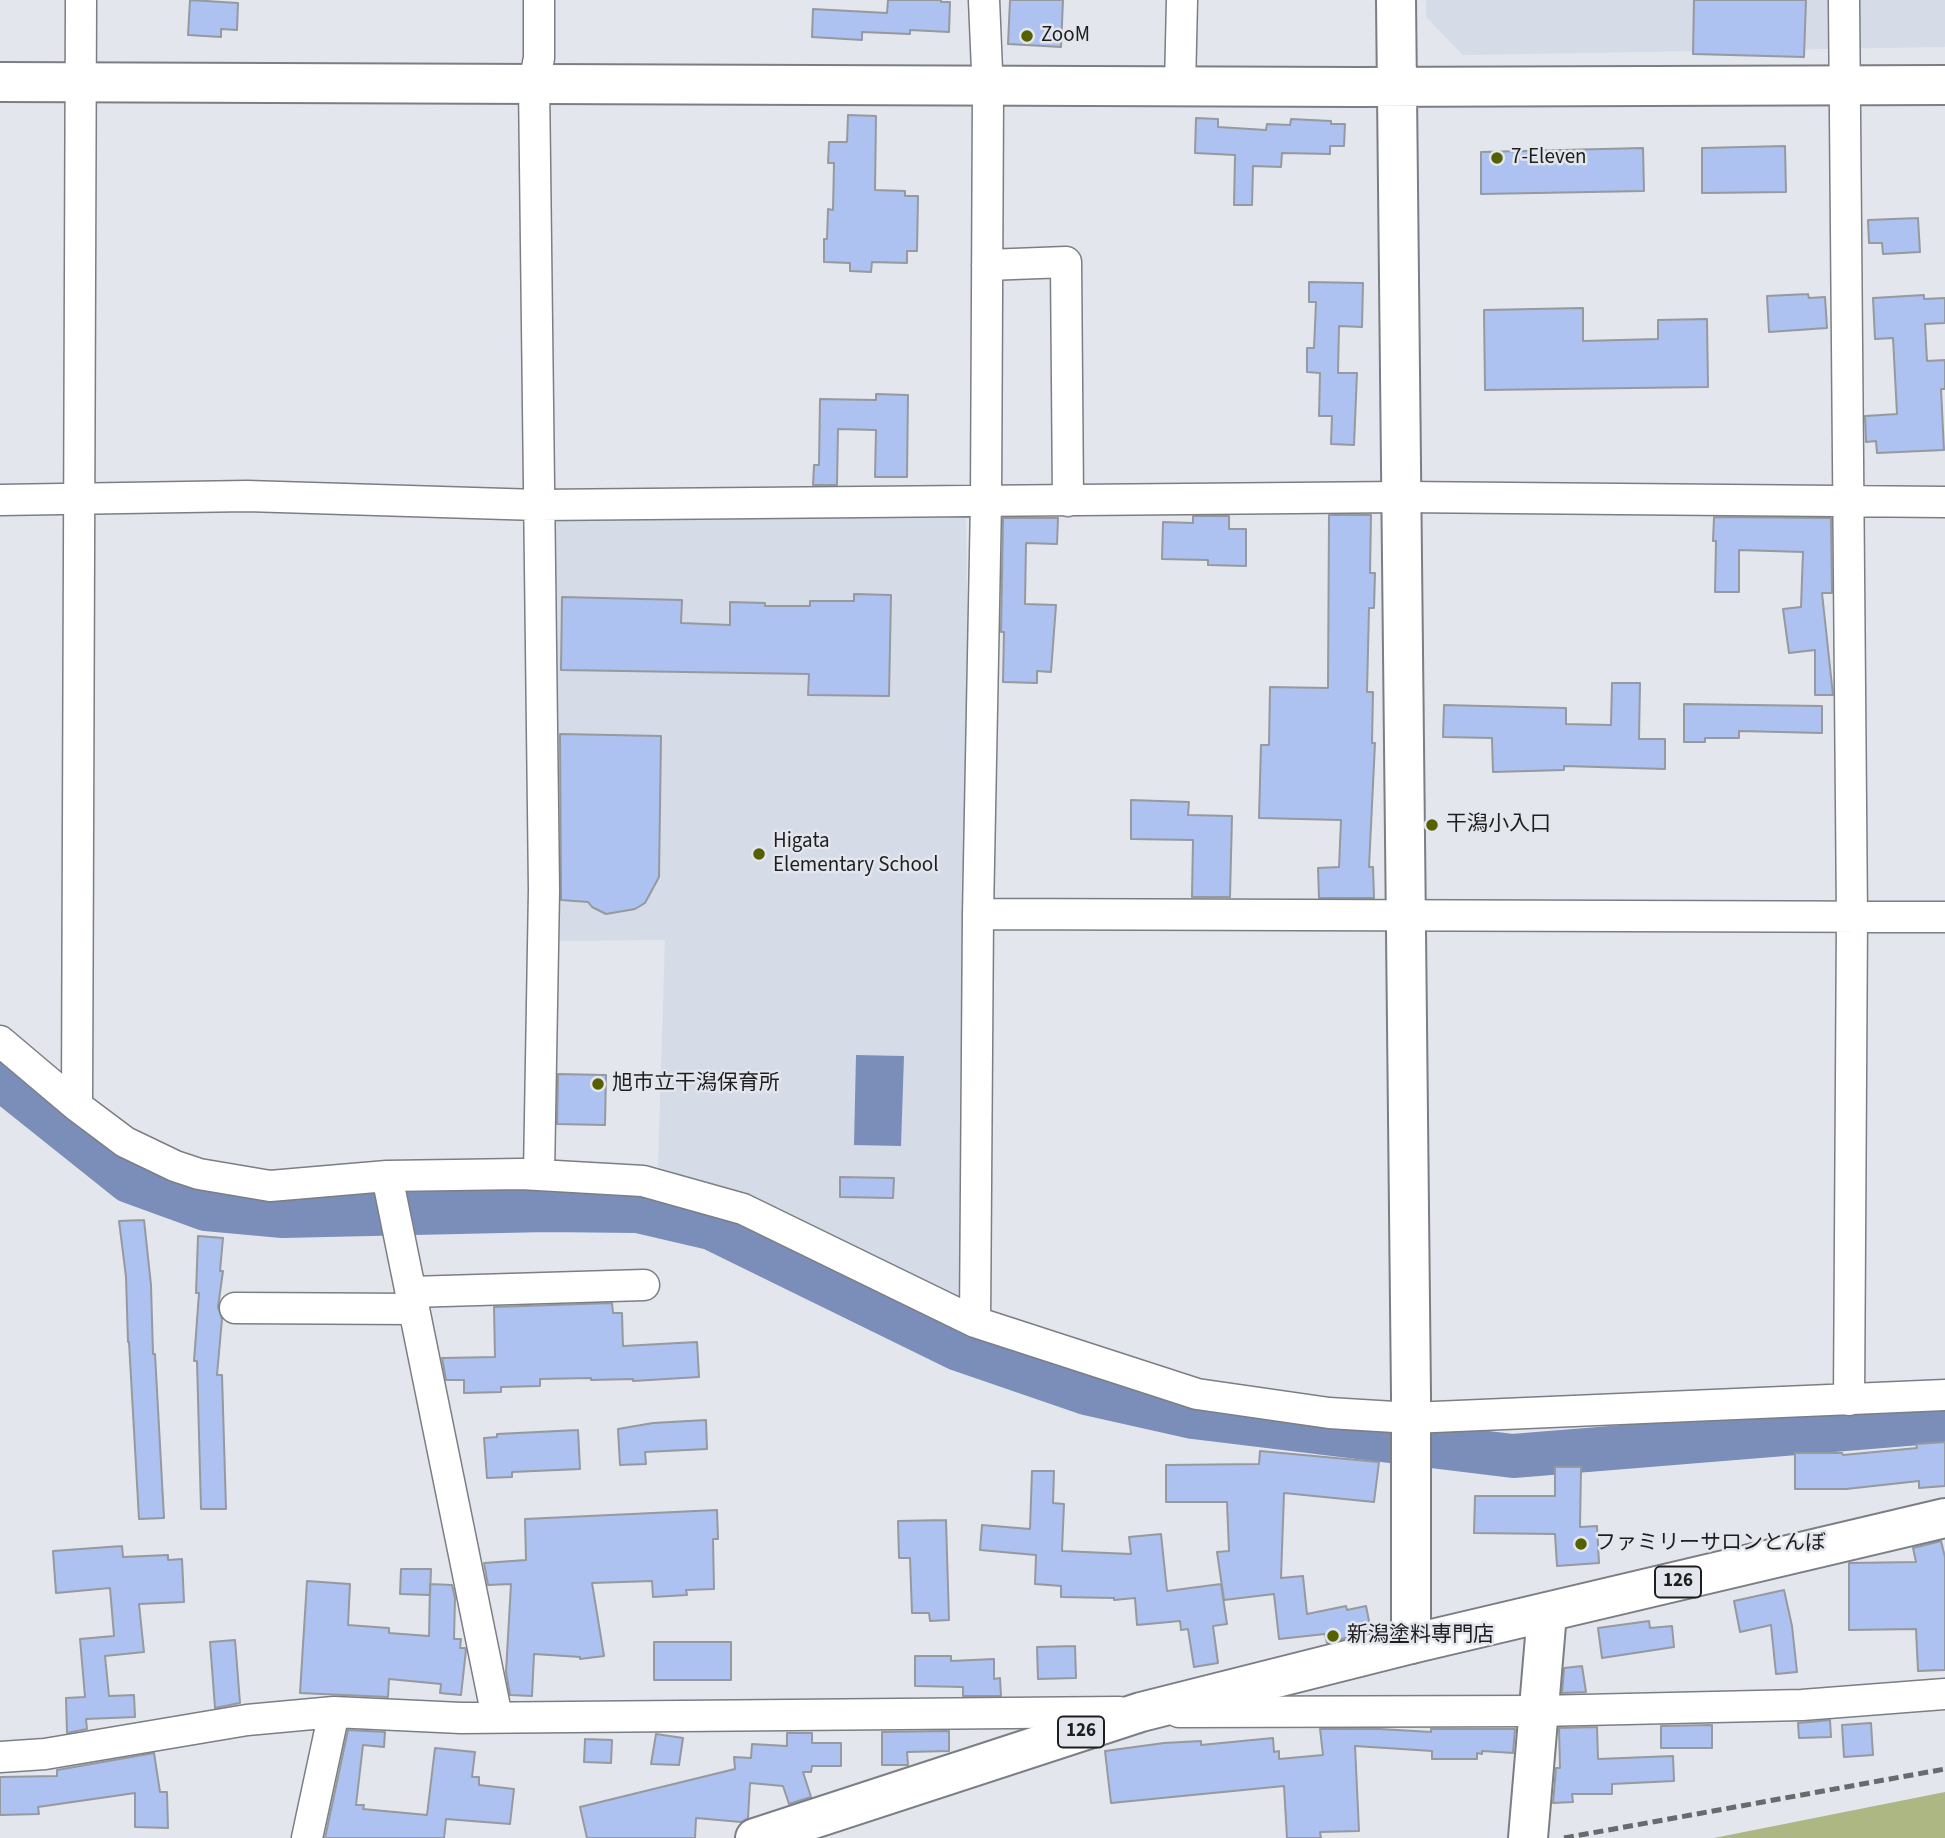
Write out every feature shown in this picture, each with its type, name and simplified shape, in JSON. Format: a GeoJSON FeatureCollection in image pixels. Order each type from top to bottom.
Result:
{"type":"FeatureCollection","features":[{"type":"Feature","properties":{"kind":"main road"},"geometry":{"type":"LineString","coordinates":[[1396,0],[1411,1644]]}},
{"type":"Feature","properties":{"kind":"main road"},"geometry":{"type":"LineString","coordinates":[[0,82],[1397,88],[1945,85]]}},
{"type":"Feature","properties":{"kind":"main road","name":"126"},"geometry":{"type":"LineString","coordinates":[[755,1838],[1141,1712],[1411,1644],[1945,1518]]}},
{"type":"Feature","properties":{"kind":"main road"},"geometry":{"type":"LineString","coordinates":[[1527,1838],[1547,1614]]}},
{"type":"Feature","properties":{"kind":"street"},"geometry":{"type":"LineString","coordinates":[[77,1106],[81,0]]}},
{"type":"Feature","properties":{"kind":"street"},"geometry":{"type":"LineString","coordinates":[[539,0],[539,58],[534,83],[544,890],[539,1174]]}},
{"type":"Feature","properties":{"kind":"street"},"geometry":{"type":"LineString","coordinates":[[975,1322],[978,914],[986,502],[987,86],[984,0]]}},
{"type":"Feature","properties":{"kind":"street"},"geometry":{"type":"LineString","coordinates":[[1180,87],[1182,0]]}},
{"type":"Feature","properties":{"kind":"street"},"geometry":{"type":"LineString","coordinates":[[1844,0],[1852,917],[1849,1400]]}},
{"type":"Feature","properties":{"kind":"street"},"geometry":{"type":"LineString","coordinates":[[987,265],[1066,262],[1068,501]]}},
{"type":"Feature","properties":{"kind":"street"},"geometry":{"type":"LineString","coordinates":[[0,500],[247,496],[538,505],[1402,497],[1945,502]]}},
{"type":"Feature","properties":{"kind":"street"},"geometry":{"type":"LineString","coordinates":[[978,914],[1945,917]]}},
{"type":"Feature","properties":{"kind":"street"},"geometry":{"type":"LineString","coordinates":[[0,1041],[77,1106],[125,1142],[175,1166],[199,1174],[270,1186],[389,1186],[539,1174],[643,1181],[743,1209],[975,1322],[1197,1394],[1329,1413],[1411,1418],[1945,1395]]}},
{"type":"Feature","properties":{"kind":"street"},"geometry":{"type":"LineString","coordinates":[[389,1186],[497,1717]]}},
{"type":"Feature","properties":{"kind":"street"},"geometry":{"type":"LineString","coordinates":[[234,1308],[645,1285]]}},
{"type":"Feature","properties":{"kind":"street"},"geometry":{"type":"LineString","coordinates":[[0,1757],[45,1754],[247,1720],[334,1712],[497,1717],[1047,1711],[1539,1712],[1802,1705],[1945,1694]]}},
{"type":"Feature","properties":{"kind":"street"},"geometry":{"type":"LineString","coordinates":[[307,1838],[334,1712]]}},
{"type":"Feature","properties":{"kind":"shaded area"},"geometry":{"type":"Polygon","coordinates":[[[1426,0],[1945,0],[1945,47],[1463,55],[1426,17],[1426,0]]]}},
{"type":"Feature","properties":{"kind":"shaded area","name":"Higata Elementary School"},"geometry":{"type":"Polygon","coordinates":[[[966,512],[969,770],[963,1298],[951,1301],[768,1206],[658,1167],[665,940],[548,941],[550,514],[966,512]]]}},
{"type":"Feature","properties":{"kind":"green space"},"geometry":{"type":"Polygon","coordinates":[[[1945,1792],[1945,1838],[1714,1838],[1945,1792]]]}},
{"type":"Feature","properties":{"kind":"water"},"geometry":{"type":"Polygon","coordinates":[[[856,1055],[904,1056],[901,1146],[854,1145],[856,1055]]]}},
{"type":"Feature","properties":{"kind":"building"},"geometry":{"type":"Polygon","coordinates":[[[190,0],[238,3],[237,30],[221,29],[221,37],[188,35],[190,0]]]}},
{"type":"Feature","properties":{"kind":"building"},"geometry":{"type":"Polygon","coordinates":[[[888,0],[950,2],[949,32],[862,32],[862,40],[812,37],[813,9],[887,13],[888,0]]]}},
{"type":"Feature","properties":{"kind":"building"},"geometry":{"type":"Polygon","coordinates":[[[1010,0],[1063,0],[1061,47],[1008,44],[1010,0]]]}},
{"type":"Feature","properties":{"kind":"building"},"geometry":{"type":"Polygon","coordinates":[[[1694,0],[1806,0],[1804,57],[1693,54],[1694,0]]]}},
{"type":"Feature","properties":{"kind":"building"},"geometry":{"type":"Polygon","coordinates":[[[848,115],[876,116],[875,190],[905,191],[905,196],[918,196],[917,251],[907,251],[907,263],[872,262],[871,272],[850,271],[850,263],[824,262],[828,209],[833,210],[834,163],[828,163],[829,142],[847,142],[848,115]]]}},
{"type":"Feature","properties":{"kind":"building"},"geometry":{"type":"Polygon","coordinates":[[[1196,118],[1218,119],[1218,127],[1266,130],[1267,124],[1290,125],[1291,119],[1331,121],[1331,124],[1345,124],[1344,146],[1330,146],[1330,154],[1282,153],[1281,167],[1253,166],[1252,205],[1234,205],[1235,155],[1195,153],[1196,118]]]}},
{"type":"Feature","properties":{"kind":"building"},"geometry":{"type":"Polygon","coordinates":[[[1785,146],[1786,192],[1702,193],[1702,148],[1785,146]]]}},
{"type":"Feature","properties":{"kind":"building"},"geometry":{"type":"Polygon","coordinates":[[[1643,148],[1644,191],[1481,194],[1481,152],[1643,148]]]}},
{"type":"Feature","properties":{"kind":"building"},"geometry":{"type":"Polygon","coordinates":[[[1918,218],[1920,252],[1883,254],[1882,243],[1869,243],[1868,220],[1918,218]]]}},
{"type":"Feature","properties":{"kind":"building"},"geometry":{"type":"Polygon","coordinates":[[[1309,282],[1363,283],[1362,327],[1339,326],[1338,373],[1357,373],[1354,445],[1331,444],[1332,416],[1319,416],[1320,373],[1307,372],[1307,348],[1314,348],[1316,302],[1309,302],[1309,282]]]}},
{"type":"Feature","properties":{"kind":"building"},"geometry":{"type":"Polygon","coordinates":[[[1808,294],[1809,298],[1825,297],[1827,328],[1769,332],[1767,296],[1808,294]]]}},
{"type":"Feature","properties":{"kind":"building"},"geometry":{"type":"Polygon","coordinates":[[[1924,295],[1924,299],[1945,298],[1945,323],[1925,324],[1927,361],[1945,360],[1945,389],[1941,389],[1944,450],[1877,453],[1876,441],[1866,442],[1865,416],[1897,414],[1893,338],[1875,339],[1873,298],[1924,295]]]}},
{"type":"Feature","properties":{"kind":"building"},"geometry":{"type":"Polygon","coordinates":[[[1583,308],[1583,341],[1658,339],[1658,320],[1707,319],[1708,387],[1485,390],[1484,310],[1583,308]]]}},
{"type":"Feature","properties":{"kind":"building"},"geometry":{"type":"Polygon","coordinates":[[[876,394],[908,395],[907,477],[875,477],[876,430],[838,429],[837,485],[813,485],[814,465],[819,465],[820,399],[876,400],[876,394]]]}},
{"type":"Feature","properties":{"kind":"building"},"geometry":{"type":"Polygon","coordinates":[[[1329,515],[1371,515],[1370,573],[1375,573],[1374,608],[1369,608],[1367,692],[1373,692],[1372,743],[1375,743],[1369,867],[1373,867],[1374,898],[1319,898],[1318,868],[1339,867],[1341,820],[1259,818],[1261,745],[1269,745],[1270,687],[1328,688],[1329,515]]]}},
{"type":"Feature","properties":{"kind":"building"},"geometry":{"type":"Polygon","coordinates":[[[1193,516],[1229,516],[1229,529],[1246,529],[1246,566],[1208,565],[1208,560],[1162,559],[1163,522],[1193,523],[1193,516]]]}},
{"type":"Feature","properties":{"kind":"building"},"geometry":{"type":"Polygon","coordinates":[[[1714,517],[1831,518],[1832,593],[1822,593],[1833,695],[1815,695],[1815,650],[1789,653],[1783,609],[1801,607],[1803,552],[1739,550],[1739,592],[1715,592],[1714,517]]]}},
{"type":"Feature","properties":{"kind":"building"},"geometry":{"type":"Polygon","coordinates":[[[1003,518],[1058,518],[1057,544],[1026,543],[1025,604],[1056,605],[1051,672],[1037,671],[1037,683],[1003,682],[1003,518]]]}},
{"type":"Feature","properties":{"kind":"building"},"geometry":{"type":"Polygon","coordinates":[[[854,594],[891,595],[889,696],[808,695],[809,674],[561,670],[562,597],[682,600],[681,623],[730,625],[730,602],[765,603],[765,606],[810,606],[810,601],[854,601],[854,594]]]}},
{"type":"Feature","properties":{"kind":"building"},"geometry":{"type":"Polygon","coordinates":[[[1612,683],[1640,683],[1639,739],[1665,739],[1665,769],[1564,766],[1564,770],[1493,772],[1492,738],[1443,737],[1444,705],[1566,708],[1566,724],[1611,725],[1612,683]]]}},
{"type":"Feature","properties":{"kind":"building"},"geometry":{"type":"Polygon","coordinates":[[[1684,704],[1822,706],[1822,733],[1739,731],[1739,738],[1705,738],[1705,742],[1684,742],[1684,704]]]}},
{"type":"Feature","properties":{"kind":"building"},"geometry":{"type":"Polygon","coordinates":[[[560,734],[661,736],[659,877],[645,903],[635,909],[606,914],[588,902],[561,900],[560,734]]]}},
{"type":"Feature","properties":{"kind":"building"},"geometry":{"type":"Polygon","coordinates":[[[1131,800],[1189,802],[1188,815],[1232,816],[1230,897],[1192,897],[1193,840],[1131,839],[1131,800]]]}},
{"type":"Feature","properties":{"kind":"building"},"geometry":{"type":"Polygon","coordinates":[[[558,1074],[606,1075],[605,1125],[557,1124],[558,1074]]]}},
{"type":"Feature","properties":{"kind":"building"},"geometry":{"type":"Polygon","coordinates":[[[840,1177],[894,1178],[893,1198],[840,1197],[840,1177]]]}},
{"type":"Feature","properties":{"kind":"building"},"geometry":{"type":"Polygon","coordinates":[[[144,1220],[151,1285],[164,1518],[139,1519],[126,1277],[119,1221],[144,1220]]]}},
{"type":"Feature","properties":{"kind":"building"},"geometry":{"type":"Polygon","coordinates":[[[198,1236],[223,1238],[220,1271],[223,1271],[218,1307],[222,1319],[217,1375],[222,1375],[226,1509],[201,1509],[197,1361],[194,1361],[199,1293],[196,1293],[198,1236]]]}},
{"type":"Feature","properties":{"kind":"building"},"geometry":{"type":"Polygon","coordinates":[[[612,1303],[613,1313],[622,1313],[623,1346],[697,1342],[699,1377],[633,1381],[540,1379],[540,1386],[501,1387],[501,1392],[464,1393],[464,1380],[446,1380],[442,1358],[495,1357],[494,1307],[612,1303]]]}},
{"type":"Feature","properties":{"kind":"building"},"geometry":{"type":"Polygon","coordinates":[[[706,1420],[707,1449],[645,1452],[646,1464],[620,1465],[618,1429],[653,1423],[706,1420]]]}},
{"type":"Feature","properties":{"kind":"building"},"geometry":{"type":"Polygon","coordinates":[[[578,1430],[580,1469],[512,1472],[512,1477],[487,1478],[484,1438],[497,1437],[497,1434],[578,1430]]]}},
{"type":"Feature","properties":{"kind":"building"},"geometry":{"type":"Polygon","coordinates":[[[1945,1442],[1945,1486],[1919,1488],[1919,1481],[1846,1489],[1795,1489],[1795,1453],[1843,1455],[1917,1448],[1916,1444],[1945,1442]]]}},
{"type":"Feature","properties":{"kind":"building"},"geometry":{"type":"Polygon","coordinates":[[[1260,1451],[1379,1462],[1374,1502],[1284,1493],[1281,1578],[1303,1576],[1307,1614],[1346,1606],[1347,1610],[1366,1606],[1371,1631],[1327,1643],[1325,1634],[1279,1639],[1274,1594],[1224,1600],[1217,1552],[1229,1551],[1227,1502],[1166,1502],[1166,1465],[1259,1464],[1260,1451]]]}},
{"type":"Feature","properties":{"kind":"building"},"geometry":{"type":"Polygon","coordinates":[[[1555,1467],[1581,1467],[1580,1527],[1597,1526],[1599,1563],[1557,1566],[1555,1534],[1474,1533],[1475,1496],[1555,1496],[1555,1467]]]}},
{"type":"Feature","properties":{"kind":"building"},"geometry":{"type":"Polygon","coordinates":[[[1032,1471],[1054,1471],[1053,1503],[1064,1504],[1062,1551],[1131,1554],[1129,1537],[1161,1534],[1167,1591],[1221,1584],[1227,1624],[1213,1626],[1218,1663],[1194,1667],[1188,1629],[1181,1630],[1180,1621],[1137,1625],[1135,1598],[1114,1600],[1061,1597],[1061,1586],[1035,1584],[1036,1555],[980,1550],[982,1525],[1030,1529],[1032,1471]]]}},
{"type":"Feature","properties":{"kind":"building"},"geometry":{"type":"Polygon","coordinates":[[[717,1510],[718,1539],[713,1539],[714,1589],[686,1590],[687,1595],[653,1597],[652,1581],[592,1583],[604,1656],[580,1659],[534,1654],[532,1696],[510,1695],[506,1672],[511,1584],[488,1585],[484,1563],[526,1560],[525,1519],[717,1510]]]}},
{"type":"Feature","properties":{"kind":"building"},"geometry":{"type":"Polygon","coordinates":[[[946,1520],[949,1620],[930,1621],[929,1613],[912,1613],[910,1558],[899,1558],[898,1521],[946,1520]]]}},
{"type":"Feature","properties":{"kind":"building"},"geometry":{"type":"Polygon","coordinates":[[[1941,1541],[1945,1557],[1945,1670],[1918,1671],[1916,1629],[1849,1630],[1849,1563],[1916,1562],[1913,1548],[1941,1541]]]}},
{"type":"Feature","properties":{"kind":"building"},"geometry":{"type":"Polygon","coordinates":[[[122,1546],[123,1557],[168,1555],[168,1560],[182,1559],[184,1602],[139,1604],[144,1652],[105,1656],[109,1696],[134,1695],[135,1717],[86,1719],[87,1729],[67,1733],[66,1698],[85,1697],[80,1639],[114,1636],[110,1588],[56,1593],[53,1551],[122,1546]]]}},
{"type":"Feature","properties":{"kind":"building"},"geometry":{"type":"Polygon","coordinates":[[[401,1569],[431,1569],[430,1595],[400,1594],[401,1569]]]}},
{"type":"Feature","properties":{"kind":"building"},"geometry":{"type":"Polygon","coordinates":[[[307,1581],[350,1584],[348,1625],[389,1628],[389,1633],[429,1636],[430,1584],[452,1585],[455,1598],[454,1639],[461,1639],[460,1648],[466,1650],[461,1695],[440,1693],[441,1684],[389,1679],[388,1697],[300,1693],[307,1581]]]}},
{"type":"Feature","properties":{"kind":"building"},"geometry":{"type":"Polygon","coordinates":[[[1784,1590],[1792,1626],[1797,1672],[1776,1674],[1771,1625],[1740,1632],[1734,1601],[1784,1590]]]}},
{"type":"Feature","properties":{"kind":"building"},"geometry":{"type":"Polygon","coordinates":[[[1649,1621],[1650,1628],[1672,1626],[1674,1647],[1602,1658],[1598,1628],[1649,1621]]]}},
{"type":"Feature","properties":{"kind":"building"},"geometry":{"type":"Polygon","coordinates":[[[235,1640],[240,1703],[215,1708],[210,1642],[235,1640]]]}},
{"type":"Feature","properties":{"kind":"building"},"geometry":{"type":"Polygon","coordinates":[[[654,1642],[731,1642],[731,1680],[654,1680],[654,1642]]]}},
{"type":"Feature","properties":{"kind":"building"},"geometry":{"type":"Polygon","coordinates":[[[1075,1646],[1076,1678],[1038,1679],[1037,1647],[1075,1646]]]}},
{"type":"Feature","properties":{"kind":"building"},"geometry":{"type":"Polygon","coordinates":[[[915,1656],[951,1656],[951,1661],[994,1659],[994,1679],[1000,1678],[1001,1696],[963,1696],[963,1687],[915,1686],[915,1656]]]}},
{"type":"Feature","properties":{"kind":"building"},"geometry":{"type":"Polygon","coordinates":[[[1582,1666],[1586,1692],[1562,1693],[1564,1668],[1582,1666]]]}},
{"type":"Feature","properties":{"kind":"building"},"geometry":{"type":"Polygon","coordinates":[[[1830,1720],[1831,1737],[1799,1738],[1798,1723],[1830,1720]]]}},
{"type":"Feature","properties":{"kind":"building"},"geometry":{"type":"Polygon","coordinates":[[[1871,1723],[1873,1755],[1844,1757],[1842,1725],[1871,1723]]]}},
{"type":"Feature","properties":{"kind":"building"},"geometry":{"type":"Polygon","coordinates":[[[1712,1725],[1712,1748],[1661,1748],[1661,1726],[1712,1725]]]}},
{"type":"Feature","properties":{"kind":"building"},"geometry":{"type":"Polygon","coordinates":[[[1597,1727],[1598,1759],[1673,1756],[1674,1781],[1612,1784],[1612,1794],[1572,1794],[1573,1802],[1553,1803],[1556,1768],[1560,1768],[1559,1728],[1597,1727]]]}},
{"type":"Feature","properties":{"kind":"building"},"geometry":{"type":"Polygon","coordinates":[[[1320,1729],[1431,1732],[1431,1729],[1515,1729],[1513,1753],[1482,1751],[1482,1754],[1477,1753],[1477,1759],[1432,1759],[1432,1751],[1355,1746],[1359,1831],[1320,1832],[1321,1838],[1287,1838],[1284,1786],[1111,1803],[1105,1751],[1164,1743],[1201,1741],[1201,1745],[1273,1738],[1274,1752],[1279,1751],[1279,1759],[1323,1755],[1320,1729]]]}},
{"type":"Feature","properties":{"kind":"building"},"geometry":{"type":"Polygon","coordinates":[[[348,1730],[385,1732],[384,1747],[363,1745],[356,1805],[364,1805],[363,1809],[427,1815],[435,1748],[475,1752],[472,1777],[479,1777],[479,1785],[514,1789],[510,1824],[446,1819],[444,1838],[325,1838],[348,1730]]]}},
{"type":"Feature","properties":{"kind":"building"},"geometry":{"type":"Polygon","coordinates":[[[949,1731],[949,1751],[907,1752],[908,1765],[882,1765],[882,1732],[949,1731]]]}},
{"type":"Feature","properties":{"kind":"building"},"geometry":{"type":"Polygon","coordinates":[[[787,1733],[812,1733],[812,1743],[841,1743],[841,1766],[812,1766],[811,1772],[803,1772],[811,1797],[789,1804],[783,1786],[750,1783],[748,1818],[741,1822],[696,1818],[695,1838],[587,1838],[580,1807],[735,1769],[734,1757],[751,1758],[752,1744],[787,1746],[787,1733]]]}},
{"type":"Feature","properties":{"kind":"building"},"geometry":{"type":"Polygon","coordinates":[[[656,1734],[683,1738],[679,1765],[651,1764],[656,1734]]]}},
{"type":"Feature","properties":{"kind":"building"},"geometry":{"type":"Polygon","coordinates":[[[585,1739],[612,1740],[611,1763],[584,1762],[585,1739]]]}},
{"type":"Feature","properties":{"kind":"building"},"geometry":{"type":"Polygon","coordinates":[[[154,1753],[160,1792],[167,1792],[168,1828],[135,1827],[135,1793],[38,1807],[39,1814],[0,1815],[0,1777],[57,1776],[57,1770],[154,1753]]]}},
{"type":"Feature","properties":{"kind":"waterway"},"geometry":{"type":"LineString","coordinates":[[0,1078],[129,1181],[206,1209],[283,1216],[546,1210],[638,1211],[711,1228],[958,1349],[1086,1393],[1193,1417],[1513,1456],[1945,1421]]}},
{"type":"Feature","properties":{"kind":"railway"},"geometry":{"type":"LineString","coordinates":[[1564,1838],[1945,1769]]}},
{"type":"Feature","properties":{"kind":"place","name":"ZooM"},"geometry":{"type":"Point","coordinates":[1027,36]}},
{"type":"Feature","properties":{"kind":"place","name":"7-Eleven"},"geometry":{"type":"Point","coordinates":[1497,158]}},
{"type":"Feature","properties":{"kind":"place","name":"干潟小入口"},"geometry":{"type":"Point","coordinates":[1432,825]}},
{"type":"Feature","properties":{"kind":"place","name":"Higata Elementary School"},"geometry":{"type":"Point","coordinates":[759,854]}},
{"type":"Feature","properties":{"kind":"place","name":"旭市立干潟保育所"},"geometry":{"type":"Point","coordinates":[598,1084]}},
{"type":"Feature","properties":{"kind":"place","name":"ファミリーサロンとんぼ"},"geometry":{"type":"Point","coordinates":[1581,1544]}},
{"type":"Feature","properties":{"kind":"place","name":"新潟塗料専門店"},"geometry":{"type":"Point","coordinates":[1333,1636]}}]}
